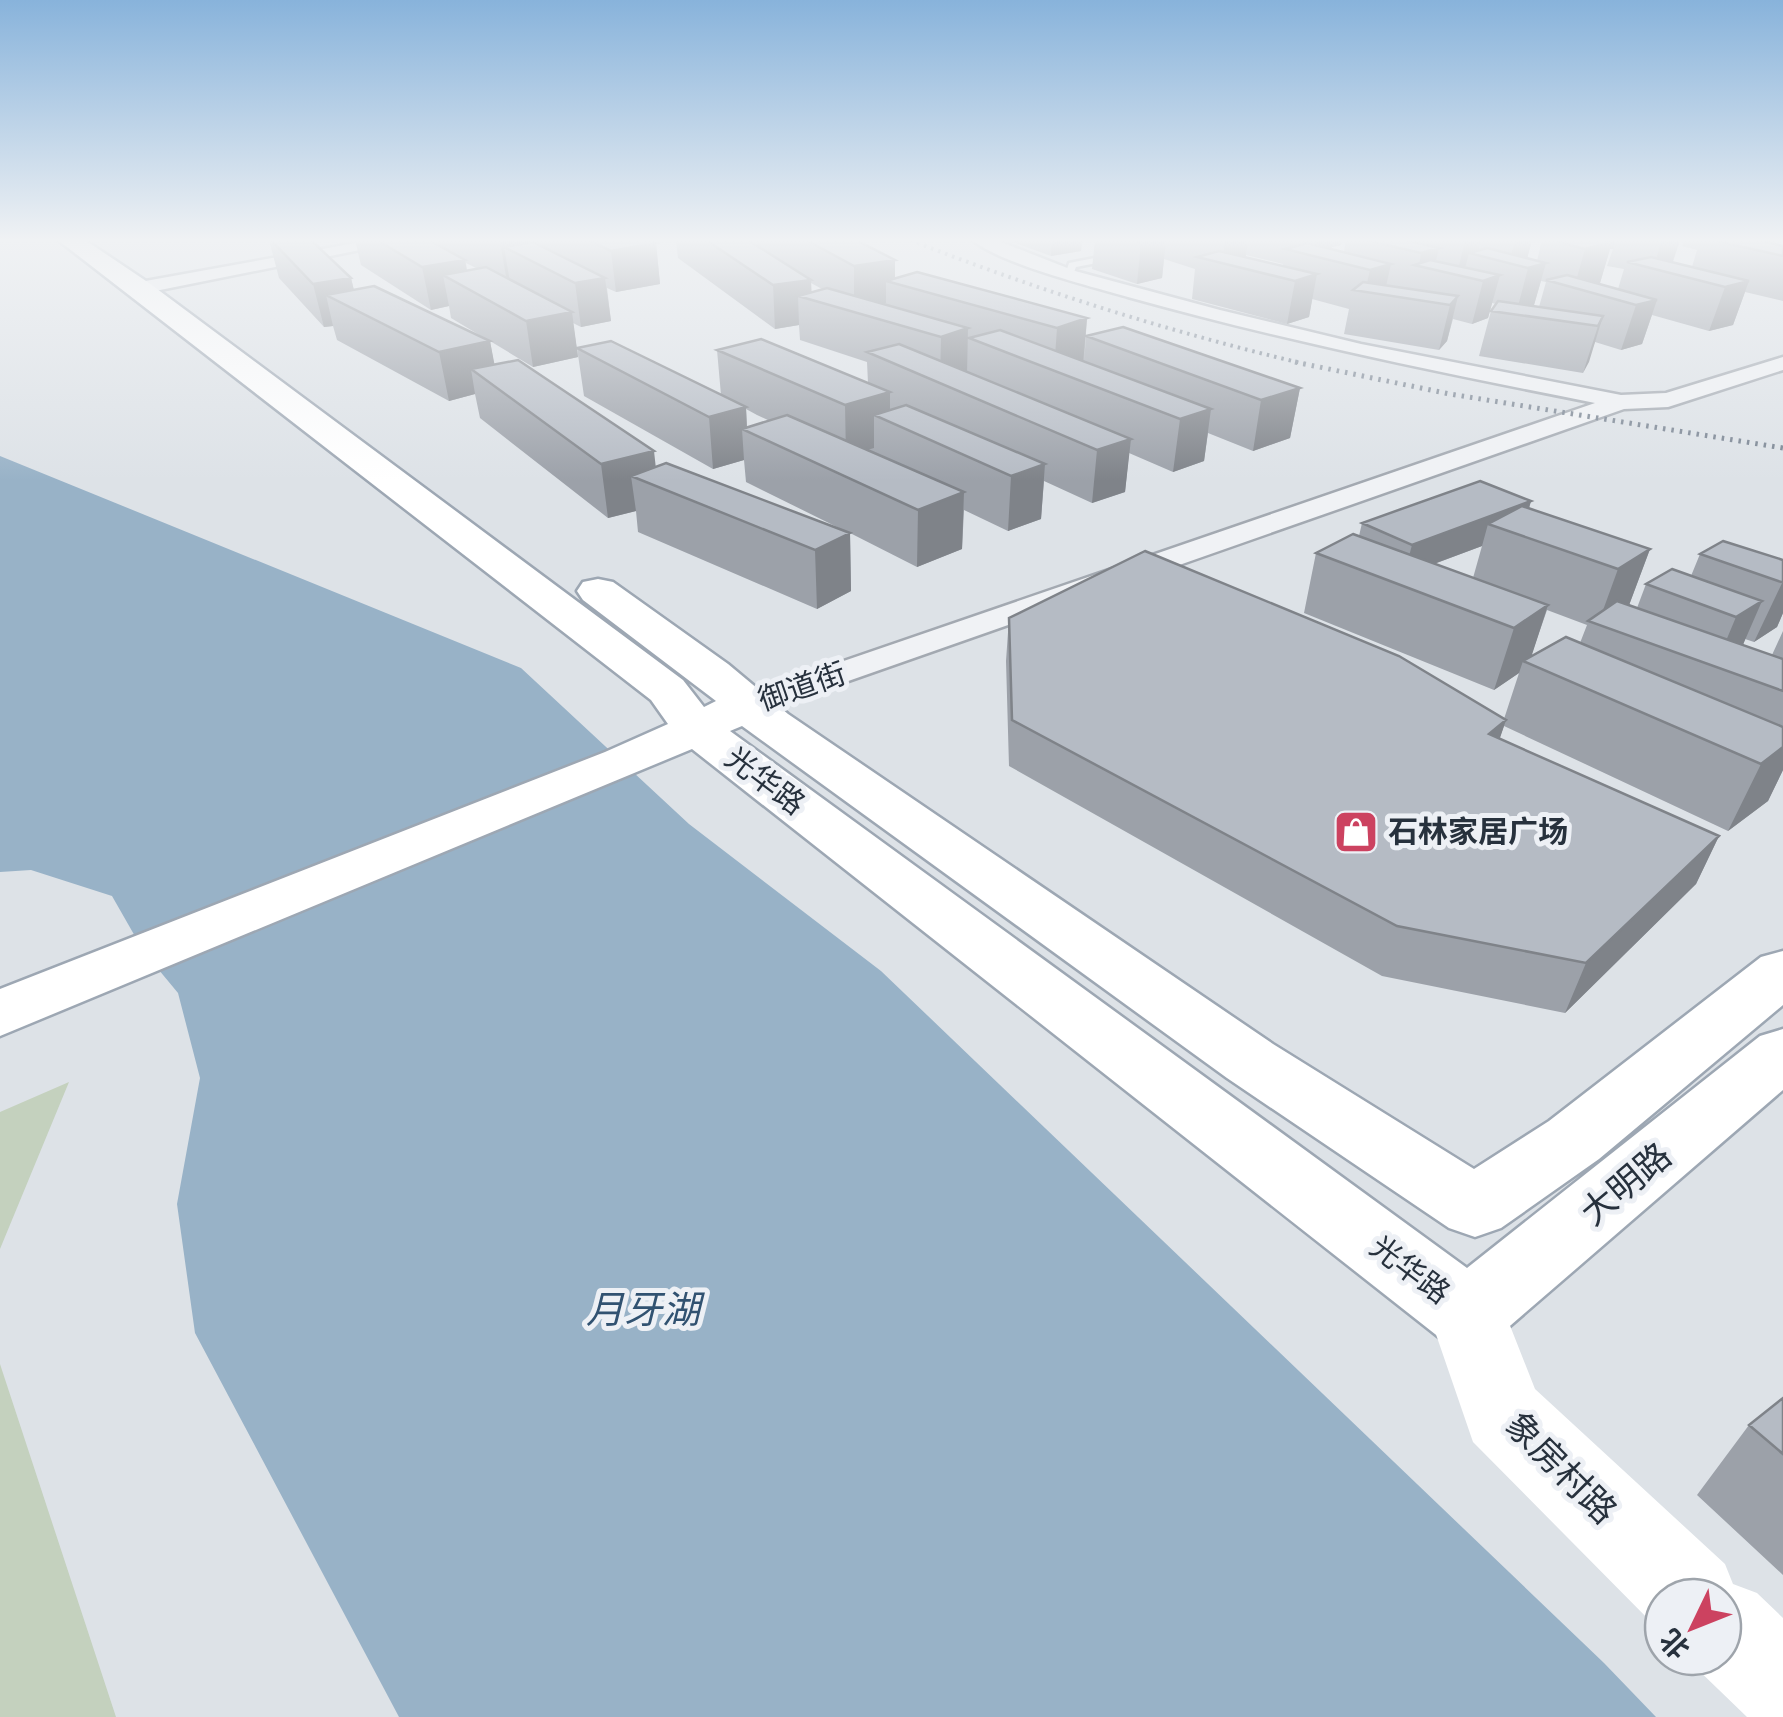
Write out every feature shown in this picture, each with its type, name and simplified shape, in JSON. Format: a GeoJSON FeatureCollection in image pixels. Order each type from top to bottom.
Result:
{"type":"FeatureCollection","features":[{"type":"Feature","properties":{"kind":"main road","name":"光华路"},"geometry":{"type":"LineString","coordinates":[[198,320],[667,690],[720,717],[1468,1314]]}},
{"type":"Feature","properties":{"kind":"main road","name":"光华路"},"geometry":{"type":"LineString","coordinates":[[217,320],[260,344],[462,492]]}},
{"type":"Feature","properties":{"kind":"main road","name":"光华路"},"geometry":{"type":"LineString","coordinates":[[572,572],[712,674],[720,717]]}},
{"type":"Feature","properties":{"kind":"main road"},"geometry":{"type":"LineString","coordinates":[[0,1014],[144,952],[623,763],[720,717]]}},
{"type":"Feature","properties":{"kind":"main road","name":"大明路"},"geometry":{"type":"LineString","coordinates":[[720,717],[1475,1206],[1574,1140],[1783,972]]}},
{"type":"Feature","properties":{"kind":"main road","name":"大明路"},"geometry":{"type":"LineString","coordinates":[[1468,1314],[1783,1054]]}},
{"type":"Feature","properties":{"kind":"main road","name":"象房村路"},"geometry":{"type":"LineString","coordinates":[[1468,1314],[1502,1414],[1671,1577]]}},
{"type":"Feature","properties":{"kind":"main road"},"geometry":{"type":"LineString","coordinates":[[1743,1645],[1783,1684]]}},
{"type":"Feature","properties":{"kind":"street"},"geometry":{"type":"LineString","coordinates":[[1232,320],[1621,402],[1668,400],[1783,364]]}},
{"type":"Feature","properties":{"kind":"street","name":"御道街"},"geometry":{"type":"LineString","coordinates":[[720,717],[1621,402]]}},
{"type":"Feature","properties":{"kind":"green space"},"geometry":{"type":"Polygon","coordinates":[[[69,1082],[0,1249],[0,1112],[69,1082]]]}},
{"type":"Feature","properties":{"kind":"green space"},"geometry":{"type":"Polygon","coordinates":[[[0,1364],[116,1717],[0,1717],[0,1364]]]}},
{"type":"Feature","properties":{"kind":"water","name":"月牙湖"},"geometry":{"type":"Polygon","coordinates":[[[0,456],[521,668],[689,824],[881,971],[1656,1717],[399,1717],[195,1333],[177,1204],[200,1078],[178,993],[144,952],[112,896],[31,870],[0,872],[0,456]]]}},
{"type":"Feature","properties":{"kind":"building"},"geometry":{"type":"Polygon","coordinates":[[[376,320],[446,320],[490,341],[439,352],[376,320]]]}},
{"type":"Feature","properties":{"kind":"building"},"geometry":{"type":"Polygon","coordinates":[[[882,320],[940,320],[968,328],[941,337],[882,320]]]}},
{"type":"Feature","properties":{"kind":"building"},"geometry":{"type":"Polygon","coordinates":[[[1028,320],[1081,320],[1057,328],[1028,320]]]}},
{"type":"Feature","properties":{"kind":"building"},"geometry":{"type":"Polygon","coordinates":[[[1556,320],[1601,320],[1598,326],[1556,320]]]}},
{"type":"Feature","properties":{"kind":"building"},"geometry":{"type":"Polygon","coordinates":[[[1123,327],[1300,388],[1261,400],[1086,336],[1123,327]]]}},
{"type":"Feature","properties":{"kind":"building"},"geometry":{"type":"Polygon","coordinates":[[[1000,330],[1211,409],[1180,419],[969,338],[1000,330]]]}},
{"type":"Feature","properties":{"kind":"building"},"geometry":{"type":"Polygon","coordinates":[[[761,339],[890,392],[845,405],[717,350],[761,339]]]}},
{"type":"Feature","properties":{"kind":"building"},"geometry":{"type":"Polygon","coordinates":[[[611,341],[746,407],[709,417],[577,348],[611,341]]]}},
{"type":"Feature","properties":{"kind":"building"},"geometry":{"type":"Polygon","coordinates":[[[899,344],[1131,439],[1097,450],[867,352],[899,344]]]}},
{"type":"Feature","properties":{"kind":"building"},"geometry":{"type":"Polygon","coordinates":[[[518,360],[654,451],[601,464],[471,369],[518,360]]]}},
{"type":"Feature","properties":{"kind":"building"},"geometry":{"type":"Polygon","coordinates":[[[906,405],[1045,464],[1011,476],[874,415],[906,405]]]}},
{"type":"Feature","properties":{"kind":"building"},"geometry":{"type":"Polygon","coordinates":[[[787,415],[964,492],[918,510],[742,429],[787,415]]]}},
{"type":"Feature","properties":{"kind":"building"},"geometry":{"type":"Polygon","coordinates":[[[666,463],[850,533],[815,550],[631,476],[666,463]]]}},
{"type":"Feature","properties":{"kind":"building"},"geometry":{"type":"Polygon","coordinates":[[[1480,481],[1531,501],[1412,545],[1362,523],[1480,481]]]}},
{"type":"Feature","properties":{"kind":"building"},"geometry":{"type":"Polygon","coordinates":[[[1522,506],[1650,549],[1618,569],[1488,524],[1522,506]]]}},
{"type":"Feature","properties":{"kind":"building"},"geometry":{"type":"Polygon","coordinates":[[[1353,534],[1548,605],[1514,628],[1316,553],[1353,534]]]}},
{"type":"Feature","properties":{"kind":"building"},"geometry":{"type":"Polygon","coordinates":[[[1723,541],[1783,560],[1783,581],[1700,554],[1723,541]]]}},
{"type":"Feature","properties":{"kind":"building","name":"石林家居广场"},"geometry":{"type":"Polygon","coordinates":[[[1145,551],[1399,656],[1506,720],[1489,734],[1719,836],[1586,963],[1397,926],[1012,720],[1009,618],[1145,551]]]}},
{"type":"Feature","properties":{"kind":"building"},"geometry":{"type":"Polygon","coordinates":[[[1672,569],[1762,601],[1736,617],[1646,584],[1672,569]]]}},
{"type":"Feature","properties":{"kind":"building"},"geometry":{"type":"Polygon","coordinates":[[[1617,601],[1783,659],[1783,691],[1588,621],[1617,601]]]}},
{"type":"Feature","properties":{"kind":"building"},"geometry":{"type":"Polygon","coordinates":[[[1566,637],[1783,727],[1783,747],[1761,764],[1523,661],[1566,637]]]}},
{"type":"Feature","properties":{"kind":"building"},"geometry":{"type":"Polygon","coordinates":[[[1783,1398],[1783,1454],[1749,1425],[1783,1398]]]}},
{"type":"Feature","properties":{"kind":"railway"},"geometry":{"type":"LineString","coordinates":[[1144,320],[1305,364]]}},
{"type":"Feature","properties":{"kind":"railway"},"geometry":{"type":"LineString","coordinates":[[1295,362],[1450,394],[1783,448]]}},
{"type":"Feature","properties":{"kind":"place","name":"石林家居广场"},"geometry":{"type":"Point","coordinates":[1356,832]}}]}
